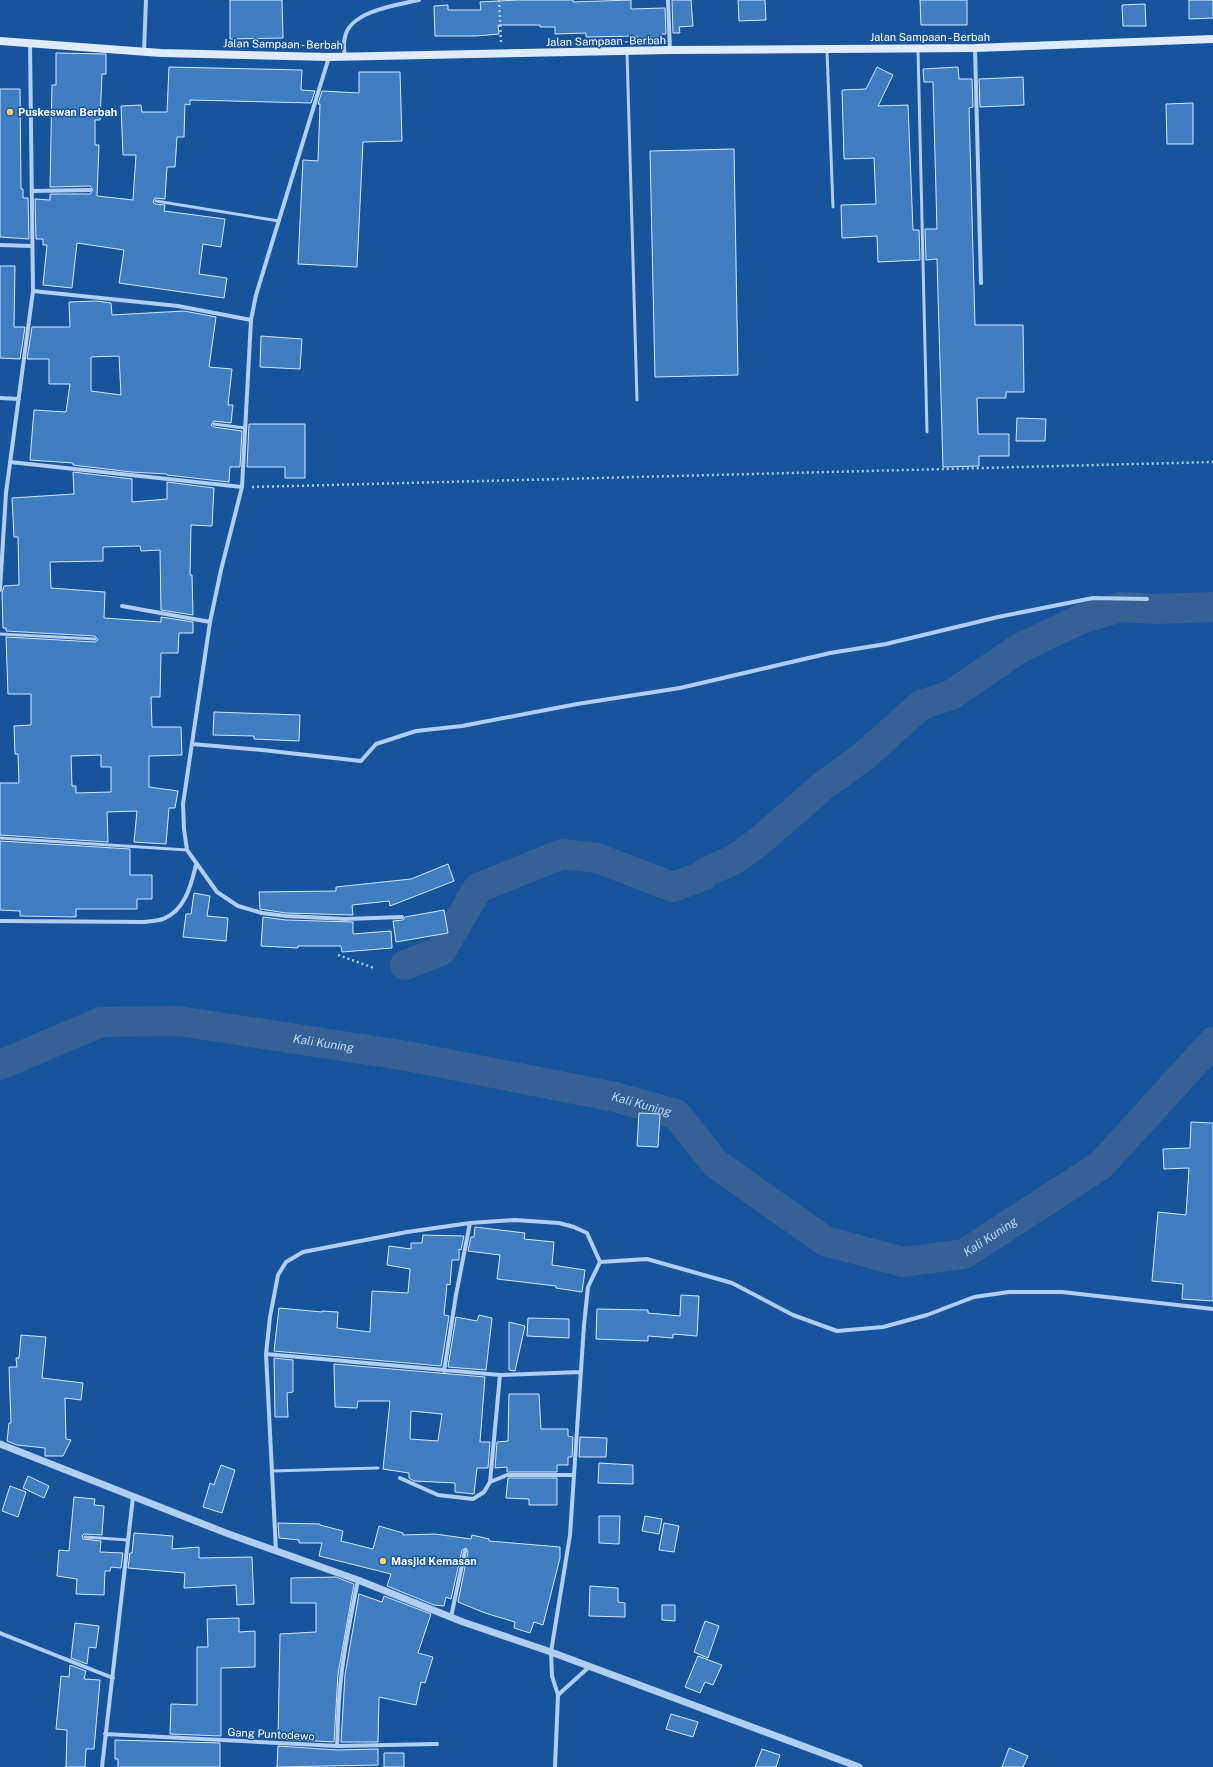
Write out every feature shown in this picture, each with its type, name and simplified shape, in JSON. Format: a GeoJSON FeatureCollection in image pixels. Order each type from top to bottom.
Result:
{"type":"FeatureCollection","features":[{"type":"Feature","properties":{"kind":"main road","name":"Jalan Sampaan - Berbah"},"geometry":{"type":"LineString","coordinates":[[0,41],[161,53],[329,57],[670,50],[975,48],[1213,40]]}},
{"type":"Feature","properties":{"kind":"street"},"geometry":{"type":"LineString","coordinates":[[144,51],[146,0]]}},
{"type":"Feature","properties":{"kind":"street"},"geometry":{"type":"LineString","coordinates":[[345,56],[345,36],[350,26],[360,16],[388,7],[419,0]]}},
{"type":"Feature","properties":{"kind":"street"},"geometry":{"type":"LineString","coordinates":[[668,0],[670,50]]}},
{"type":"Feature","properties":{"kind":"street"},"geometry":{"type":"LineString","coordinates":[[0,590],[6,493],[33,291],[30,43]]}},
{"type":"Feature","properties":{"kind":"street"},"geometry":{"type":"LineString","coordinates":[[975,48],[981,283]]}},
{"type":"Feature","properties":{"kind":"street"},"geometry":{"type":"LineString","coordinates":[[329,57],[256,295],[251,320],[242,488],[221,570],[210,622],[183,804],[184,829],[187,850],[196,865],[217,892],[238,906],[262,913],[346,919],[402,917]]}},
{"type":"Feature","properties":{"kind":"street"},"geometry":{"type":"LineString","coordinates":[[32,191],[90,190]]}},
{"type":"Feature","properties":{"kind":"street"},"geometry":{"type":"LineString","coordinates":[[0,245],[32,246]]}},
{"type":"Feature","properties":{"kind":"street"},"geometry":{"type":"LineString","coordinates":[[33,291],[178,306],[251,320]]}},
{"type":"Feature","properties":{"kind":"street"},"geometry":{"type":"LineString","coordinates":[[0,398],[19,399]]}},
{"type":"Feature","properties":{"kind":"street"},"geometry":{"type":"LineString","coordinates":[[10,462],[242,488]]}},
{"type":"Feature","properties":{"kind":"street"},"geometry":{"type":"LineString","coordinates":[[0,492],[6,493]]}},
{"type":"Feature","properties":{"kind":"street"},"geometry":{"type":"LineString","coordinates":[[192,744],[361,761],[376,744],[416,731],[485,722],[577,704],[693,686],[830,653],[886,644],[998,617],[1093,598],[1147,599]]}},
{"type":"Feature","properties":{"kind":"street"},"geometry":{"type":"LineString","coordinates":[[122,606],[210,622]]}},
{"type":"Feature","properties":{"kind":"street"},"geometry":{"type":"LineString","coordinates":[[0,921],[144,922],[163,919],[178,910],[192,884],[196,865]]}},
{"type":"Feature","properties":{"kind":"street"},"geometry":{"type":"LineString","coordinates":[[276,1552],[266,1354],[270,1317],[278,1276],[286,1262],[303,1252],[407,1232],[470,1223],[515,1220],[559,1223],[574,1227],[587,1233],[600,1262],[588,1287],[570,1535],[550,1652],[552,1676],[558,1695],[555,1767]]}},
{"type":"Feature","properties":{"kind":"street"},"geometry":{"type":"LineString","coordinates":[[444,1371],[470,1223]]}},
{"type":"Feature","properties":{"kind":"street"},"geometry":{"type":"LineString","coordinates":[[600,1262],[647,1259],[732,1282],[794,1315],[837,1331],[883,1327],[927,1315],[974,1297],[1009,1292],[1062,1292],[1213,1309]]}},
{"type":"Feature","properties":{"kind":"street"},"geometry":{"type":"LineString","coordinates":[[266,1354],[444,1371],[500,1374],[581,1372]]}},
{"type":"Feature","properties":{"kind":"street"},"geometry":{"type":"LineString","coordinates":[[400,1478],[438,1495],[473,1499],[484,1492],[490,1482],[500,1374]]}},
{"type":"Feature","properties":{"kind":"street"},"geometry":{"type":"LineString","coordinates":[[0,1444],[276,1552],[358,1580],[451,1617],[550,1652],[859,1767]]}},
{"type":"Feature","properties":{"kind":"street"},"geometry":{"type":"LineString","coordinates":[[490,1482],[507,1476],[574,1475]]}},
{"type":"Feature","properties":{"kind":"street"},"geometry":{"type":"LineString","coordinates":[[102,1767],[133,1497]]}},
{"type":"Feature","properties":{"kind":"street"},"geometry":{"type":"LineString","coordinates":[[451,1617],[465,1551]]}},
{"type":"Feature","properties":{"kind":"street"},"geometry":{"type":"LineString","coordinates":[[337,1746],[343,1662],[358,1580]]}},
{"type":"Feature","properties":{"kind":"street"},"geometry":{"type":"LineString","coordinates":[[0,1634],[113,1678]]}},
{"type":"Feature","properties":{"kind":"street"},"geometry":{"type":"LineString","coordinates":[[558,1695],[589,1667]]}},
{"type":"Feature","properties":{"kind":"street","name":"Gang Puntodewo"},"geometry":{"type":"LineString","coordinates":[[105,1734],[337,1746],[437,1744]]}},
{"type":"Feature","properties":{"kind":"lane"},"geometry":{"type":"LineString","coordinates":[[918,48],[927,432]]}},
{"type":"Feature","properties":{"kind":"lane"},"geometry":{"type":"LineString","coordinates":[[827,49],[833,207]]}},
{"type":"Feature","properties":{"kind":"lane"},"geometry":{"type":"LineString","coordinates":[[627,52],[637,400]]}},
{"type":"Feature","properties":{"kind":"lane"},"geometry":{"type":"LineString","coordinates":[[156,201],[279,221]]}},
{"type":"Feature","properties":{"kind":"lane"},"geometry":{"type":"LineString","coordinates":[[214,424],[245,428]]}},
{"type":"Feature","properties":{"kind":"lane"},"geometry":{"type":"LineString","coordinates":[[0,634],[96,639]]}},
{"type":"Feature","properties":{"kind":"lane"},"geometry":{"type":"LineString","coordinates":[[0,838],[187,850]]}},
{"type":"Feature","properties":{"kind":"lane"},"geometry":{"type":"LineString","coordinates":[[272,1471],[378,1468]]}},
{"type":"Feature","properties":{"kind":"lane"},"geometry":{"type":"LineString","coordinates":[[85,1537],[128,1540]]}},
{"type":"Feature","properties":{"kind":"path"},"geometry":{"type":"LineString","coordinates":[[499,0],[502,54]]}},
{"type":"Feature","properties":{"kind":"path"},"geometry":{"type":"LineString","coordinates":[[242,488],[1213,462]]}},
{"type":"Feature","properties":{"kind":"path"},"geometry":{"type":"LineString","coordinates":[[338,955],[374,968]]}},
{"type":"Feature","properties":{"kind":"building"},"geometry":{"type":"Polygon","coordinates":[[[230,0],[282,0],[283,38],[230,39],[230,0]]]}},
{"type":"Feature","properties":{"kind":"building"},"geometry":{"type":"Polygon","coordinates":[[[573,0],[573,2],[631,0],[631,9],[665,8],[666,34],[662,34],[662,44],[637,44],[637,36],[586,37],[586,33],[555,34],[555,27],[540,27],[540,25],[498,25],[499,34],[476,36],[435,36],[434,6],[448,5],[448,10],[481,10],[480,2],[573,0]]]}},
{"type":"Feature","properties":{"kind":"building"},"geometry":{"type":"Polygon","coordinates":[[[672,0],[691,0],[693,26],[679,27],[680,33],[673,33],[672,0]]]}},
{"type":"Feature","properties":{"kind":"building"},"geometry":{"type":"Polygon","coordinates":[[[738,0],[765,0],[766,20],[739,21],[738,0]]]}},
{"type":"Feature","properties":{"kind":"building"},"geometry":{"type":"Polygon","coordinates":[[[920,0],[967,0],[967,25],[921,25],[920,0]]]}},
{"type":"Feature","properties":{"kind":"building"},"geometry":{"type":"Polygon","coordinates":[[[1189,0],[1213,0],[1213,18],[1189,19],[1189,0]]]}},
{"type":"Feature","properties":{"kind":"building"},"geometry":{"type":"Polygon","coordinates":[[[1145,4],[1146,26],[1123,26],[1122,5],[1145,4]]]}},
{"type":"Feature","properties":{"kind":"building"},"geometry":{"type":"Polygon","coordinates":[[[56,53],[106,54],[106,74],[102,74],[100,120],[95,120],[95,145],[99,145],[97,196],[133,200],[136,155],[123,155],[121,106],[141,105],[142,112],[167,112],[169,67],[302,70],[301,90],[315,91],[311,103],[190,100],[190,105],[185,104],[184,137],[177,137],[175,167],[167,167],[165,199],[155,198],[153,202],[155,204],[165,205],[164,211],[225,219],[221,247],[203,244],[199,274],[227,278],[224,298],[119,283],[124,250],[77,243],[72,288],[43,285],[47,245],[43,245],[43,239],[36,239],[35,199],[50,200],[50,194],[90,194],[93,190],[90,186],[50,187],[52,85],[56,85],[56,53]]]}},
{"type":"Feature","properties":{"kind":"building"},"geometry":{"type":"Polygon","coordinates":[[[877,67],[893,75],[878,106],[908,105],[913,230],[919,230],[920,260],[878,262],[877,236],[842,238],[841,205],[876,204],[874,158],[844,159],[842,90],[866,89],[877,67]]]}},
{"type":"Feature","properties":{"kind":"building"},"geometry":{"type":"Polygon","coordinates":[[[958,67],[959,79],[972,79],[973,107],[969,108],[975,325],[1023,325],[1024,392],[1006,392],[1006,398],[977,398],[978,434],[1009,434],[1009,456],[979,456],[979,466],[943,467],[937,259],[926,260],[925,229],[937,229],[933,82],[924,82],[923,69],[958,67]]]}},
{"type":"Feature","properties":{"kind":"building"},"geometry":{"type":"Polygon","coordinates":[[[359,72],[400,72],[402,141],[363,142],[357,267],[298,264],[303,160],[318,161],[320,104],[318,104],[322,91],[359,93],[359,72]]]}},
{"type":"Feature","properties":{"kind":"building"},"geometry":{"type":"Polygon","coordinates":[[[1023,77],[1024,105],[980,107],[979,79],[1023,77]]]}},
{"type":"Feature","properties":{"kind":"building"},"geometry":{"type":"Polygon","coordinates":[[[0,89],[20,89],[21,189],[23,189],[23,198],[28,198],[29,239],[0,237],[0,89]]]}},
{"type":"Feature","properties":{"kind":"building"},"geometry":{"type":"Polygon","coordinates":[[[1193,103],[1193,144],[1167,144],[1166,104],[1193,103]]]}},
{"type":"Feature","properties":{"kind":"building"},"geometry":{"type":"Polygon","coordinates":[[[734,149],[738,375],[655,377],[650,151],[734,149]]]}},
{"type":"Feature","properties":{"kind":"building"},"geometry":{"type":"Polygon","coordinates":[[[0,266],[15,266],[14,327],[25,327],[20,359],[0,358],[0,266]]]}},
{"type":"Feature","properties":{"kind":"building"},"geometry":{"type":"Polygon","coordinates":[[[97,301],[111,303],[112,315],[184,311],[216,317],[209,367],[232,369],[228,405],[233,405],[231,423],[214,421],[211,425],[214,427],[242,431],[240,467],[230,467],[229,482],[167,474],[131,472],[73,465],[73,463],[30,460],[34,410],[66,412],[70,384],[49,384],[49,359],[27,359],[32,327],[70,327],[69,302],[97,301]],[[119,356],[91,357],[91,391],[121,395],[119,356]]]}},
{"type":"Feature","properties":{"kind":"building"},"geometry":{"type":"Polygon","coordinates":[[[261,336],[302,339],[300,369],[260,367],[261,336]]]}},
{"type":"Feature","properties":{"kind":"building"},"geometry":{"type":"Polygon","coordinates":[[[1017,418],[1046,419],[1045,441],[1016,441],[1017,418]]]}},
{"type":"Feature","properties":{"kind":"building"},"geometry":{"type":"Polygon","coordinates":[[[249,424],[305,424],[305,478],[285,478],[285,467],[247,467],[249,424]]]}},
{"type":"Feature","properties":{"kind":"building"},"geometry":{"type":"Polygon","coordinates":[[[73,472],[132,479],[132,502],[167,499],[167,482],[214,488],[212,526],[191,525],[190,575],[192,575],[193,615],[161,610],[160,550],[141,551],[140,546],[103,547],[103,561],[50,562],[51,588],[105,592],[104,618],[161,622],[161,617],[193,622],[193,633],[179,633],[178,653],[161,653],[160,697],[151,697],[152,727],[181,727],[182,755],[149,756],[149,787],[178,791],[175,808],[169,808],[166,844],[134,842],[137,811],[107,812],[108,842],[0,835],[0,783],[19,783],[18,754],[15,754],[14,726],[31,725],[31,694],[8,694],[6,637],[95,642],[98,640],[95,636],[6,631],[6,628],[3,628],[2,593],[4,586],[19,585],[18,537],[14,537],[12,498],[74,494],[73,472]],[[101,755],[71,756],[72,786],[76,786],[76,793],[111,792],[111,767],[101,767],[101,755]]]}},
{"type":"Feature","properties":{"kind":"building"},"geometry":{"type":"Polygon","coordinates":[[[214,712],[300,715],[299,741],[254,739],[254,736],[213,735],[214,712]]]}},
{"type":"Feature","properties":{"kind":"building"},"geometry":{"type":"Polygon","coordinates":[[[0,841],[130,849],[130,875],[152,875],[152,899],[137,899],[137,909],[76,909],[76,917],[20,916],[20,911],[0,910],[0,841]]]}},
{"type":"Feature","properties":{"kind":"building"},"geometry":{"type":"Polygon","coordinates":[[[448,864],[454,881],[390,906],[389,901],[352,905],[353,915],[286,913],[260,909],[259,892],[336,891],[336,887],[411,879],[448,864]]]}},
{"type":"Feature","properties":{"kind":"building"},"geometry":{"type":"Polygon","coordinates":[[[194,893],[210,896],[207,916],[228,918],[226,941],[183,937],[186,914],[191,914],[194,893]]]}},
{"type":"Feature","properties":{"kind":"building"},"geometry":{"type":"Polygon","coordinates":[[[444,910],[448,933],[396,942],[393,921],[403,920],[405,917],[444,910]]]}},
{"type":"Feature","properties":{"kind":"building"},"geometry":{"type":"Polygon","coordinates":[[[263,917],[286,920],[353,922],[353,934],[391,931],[392,948],[342,952],[341,946],[298,946],[298,948],[261,946],[263,917]]]}},
{"type":"Feature","properties":{"kind":"building"},"geometry":{"type":"Polygon","coordinates":[[[639,1113],[660,1114],[658,1147],[637,1146],[639,1113]]]}},
{"type":"Feature","properties":{"kind":"building"},"geometry":{"type":"Polygon","coordinates":[[[1191,1122],[1213,1123],[1213,1301],[1182,1299],[1183,1284],[1152,1281],[1158,1212],[1186,1215],[1189,1168],[1164,1169],[1163,1149],[1190,1148],[1191,1122]]]}},
{"type":"Feature","properties":{"kind":"building"},"geometry":{"type":"Polygon","coordinates":[[[475,1227],[525,1233],[524,1239],[554,1242],[552,1265],[585,1270],[582,1292],[556,1288],[556,1286],[497,1279],[500,1255],[468,1251],[471,1237],[474,1237],[475,1227]]]}},
{"type":"Feature","properties":{"kind":"building"},"geometry":{"type":"Polygon","coordinates":[[[423,1235],[464,1236],[461,1250],[459,1249],[459,1260],[452,1260],[450,1285],[447,1284],[444,1315],[449,1316],[441,1366],[274,1351],[279,1308],[338,1312],[337,1328],[370,1332],[372,1291],[408,1293],[410,1269],[387,1265],[389,1246],[411,1249],[411,1243],[422,1243],[423,1235]]]}},
{"type":"Feature","properties":{"kind":"building"},"geometry":{"type":"Polygon","coordinates":[[[681,1295],[699,1296],[697,1336],[673,1334],[673,1338],[648,1336],[648,1341],[596,1339],[597,1309],[648,1310],[648,1313],[680,1316],[681,1295]]]}},
{"type":"Feature","properties":{"kind":"building"},"geometry":{"type":"Polygon","coordinates":[[[479,1315],[492,1318],[486,1370],[448,1367],[456,1317],[477,1321],[479,1315]]]}},
{"type":"Feature","properties":{"kind":"building"},"geometry":{"type":"Polygon","coordinates":[[[528,1318],[569,1319],[569,1338],[527,1336],[528,1318]]]}},
{"type":"Feature","properties":{"kind":"building"},"geometry":{"type":"Polygon","coordinates":[[[509,1322],[525,1326],[515,1371],[509,1370],[509,1322]]]}},
{"type":"Feature","properties":{"kind":"building"},"geometry":{"type":"Polygon","coordinates":[[[21,1335],[46,1337],[42,1378],[83,1383],[81,1400],[65,1398],[66,1439],[71,1440],[63,1456],[45,1456],[45,1448],[17,1445],[7,1441],[9,1423],[11,1423],[9,1367],[17,1367],[16,1358],[19,1358],[21,1335]]]}},
{"type":"Feature","properties":{"kind":"building"},"geometry":{"type":"Polygon","coordinates":[[[274,1358],[293,1360],[293,1392],[287,1393],[288,1417],[275,1417],[274,1358]]]}},
{"type":"Feature","properties":{"kind":"building"},"geometry":{"type":"Polygon","coordinates":[[[334,1364],[485,1377],[480,1442],[490,1442],[488,1468],[477,1468],[474,1494],[455,1492],[455,1483],[414,1481],[409,1478],[409,1473],[383,1469],[390,1401],[358,1401],[357,1408],[335,1407],[334,1364]],[[411,1411],[410,1439],[438,1441],[442,1414],[411,1411]]]}},
{"type":"Feature","properties":{"kind":"building"},"geometry":{"type":"Polygon","coordinates":[[[509,1394],[539,1394],[541,1429],[568,1429],[568,1436],[573,1437],[572,1457],[568,1457],[568,1465],[557,1465],[557,1472],[507,1472],[507,1467],[495,1468],[497,1442],[508,1441],[509,1394]]]}},
{"type":"Feature","properties":{"kind":"building"},"geometry":{"type":"Polygon","coordinates":[[[580,1437],[607,1438],[606,1457],[579,1457],[580,1437]]]}},
{"type":"Feature","properties":{"kind":"building"},"geometry":{"type":"Polygon","coordinates":[[[599,1463],[633,1465],[633,1484],[598,1483],[599,1463]]]}},
{"type":"Feature","properties":{"kind":"building"},"geometry":{"type":"Polygon","coordinates":[[[221,1465],[235,1470],[222,1513],[203,1507],[210,1483],[214,1485],[221,1465]]]}},
{"type":"Feature","properties":{"kind":"building"},"geometry":{"type":"Polygon","coordinates":[[[28,1476],[49,1486],[44,1498],[23,1488],[28,1476]]]}},
{"type":"Feature","properties":{"kind":"building"},"geometry":{"type":"Polygon","coordinates":[[[508,1478],[557,1478],[557,1505],[529,1505],[529,1499],[506,1498],[508,1478]]]}},
{"type":"Feature","properties":{"kind":"building"},"geometry":{"type":"Polygon","coordinates":[[[10,1486],[26,1492],[18,1517],[2,1511],[10,1486]]]}},
{"type":"Feature","properties":{"kind":"building"},"geometry":{"type":"Polygon","coordinates":[[[74,1497],[95,1499],[94,1505],[104,1506],[102,1535],[84,1534],[82,1536],[83,1539],[101,1541],[100,1552],[123,1553],[121,1568],[111,1567],[110,1571],[105,1571],[104,1595],[76,1594],[77,1579],[57,1576],[59,1550],[69,1551],[74,1497]]]}},
{"type":"Feature","properties":{"kind":"building"},"geometry":{"type":"Polygon","coordinates":[[[599,1516],[620,1516],[619,1544],[599,1543],[599,1516]]]}},
{"type":"Feature","properties":{"kind":"building"},"geometry":{"type":"Polygon","coordinates":[[[645,1516],[662,1519],[659,1534],[642,1531],[645,1516]]]}},
{"type":"Feature","properties":{"kind":"building"},"geometry":{"type":"Polygon","coordinates":[[[278,1523],[320,1524],[343,1531],[341,1541],[373,1549],[379,1526],[403,1533],[403,1535],[435,1534],[471,1539],[472,1535],[489,1539],[489,1541],[560,1547],[560,1558],[543,1625],[534,1622],[530,1633],[514,1628],[515,1622],[485,1613],[458,1602],[468,1552],[466,1548],[462,1550],[451,1599],[446,1597],[444,1606],[434,1605],[387,1586],[391,1574],[319,1556],[322,1543],[299,1543],[299,1540],[279,1538],[278,1523]]]}},
{"type":"Feature","properties":{"kind":"building"},"geometry":{"type":"Polygon","coordinates":[[[664,1523],[679,1526],[674,1552],[659,1550],[664,1523]]]}},
{"type":"Feature","properties":{"kind":"building"},"geometry":{"type":"Polygon","coordinates":[[[134,1533],[173,1536],[172,1549],[199,1547],[199,1558],[252,1557],[254,1604],[237,1605],[236,1585],[184,1588],[185,1573],[128,1568],[130,1553],[132,1553],[134,1533]]]}},
{"type":"Feature","properties":{"kind":"building"},"geometry":{"type":"Polygon","coordinates":[[[336,1577],[354,1584],[338,1674],[334,1742],[278,1739],[280,1634],[316,1632],[316,1603],[291,1603],[291,1578],[336,1577]]]}},
{"type":"Feature","properties":{"kind":"building"},"geometry":{"type":"Polygon","coordinates":[[[590,1586],[618,1588],[618,1602],[625,1603],[625,1617],[589,1616],[590,1586]]]}},
{"type":"Feature","properties":{"kind":"building"},"geometry":{"type":"Polygon","coordinates":[[[359,1594],[382,1602],[384,1596],[431,1614],[418,1653],[433,1657],[425,1683],[421,1682],[416,1705],[379,1697],[378,1742],[341,1742],[345,1675],[359,1594]]]}},
{"type":"Feature","properties":{"kind":"building"},"geometry":{"type":"Polygon","coordinates":[[[662,1605],[675,1605],[675,1621],[662,1620],[662,1605]]]}},
{"type":"Feature","properties":{"kind":"building"},"geometry":{"type":"Polygon","coordinates":[[[239,1618],[239,1632],[255,1631],[255,1667],[221,1668],[221,1736],[170,1734],[171,1704],[197,1705],[197,1647],[208,1647],[207,1619],[239,1618]]]}},
{"type":"Feature","properties":{"kind":"building"},"geometry":{"type":"Polygon","coordinates":[[[705,1621],[719,1626],[708,1658],[694,1652],[705,1621]]]}},
{"type":"Feature","properties":{"kind":"building"},"geometry":{"type":"Polygon","coordinates":[[[75,1623],[99,1626],[96,1648],[89,1647],[87,1664],[71,1658],[75,1623]]]}},
{"type":"Feature","properties":{"kind":"building"},"geometry":{"type":"Polygon","coordinates":[[[698,1656],[722,1665],[713,1685],[705,1682],[700,1693],[685,1687],[698,1656]]]}},
{"type":"Feature","properties":{"kind":"building"},"geometry":{"type":"Polygon","coordinates":[[[70,1665],[86,1671],[84,1679],[100,1680],[94,1749],[86,1749],[85,1767],[66,1767],[67,1730],[56,1729],[61,1676],[69,1677],[70,1665]]]}},
{"type":"Feature","properties":{"kind":"building"},"geometry":{"type":"Polygon","coordinates":[[[671,1714],[698,1722],[693,1737],[666,1729],[671,1714]]]}},
{"type":"Feature","properties":{"kind":"building"},"geometry":{"type":"Polygon","coordinates":[[[115,1740],[220,1743],[220,1767],[118,1767],[118,1759],[115,1759],[115,1740]]]}},
{"type":"Feature","properties":{"kind":"building"},"geometry":{"type":"Polygon","coordinates":[[[278,1746],[337,1750],[378,1749],[378,1765],[277,1767],[278,1746]]]}},
{"type":"Feature","properties":{"kind":"building"},"geometry":{"type":"Polygon","coordinates":[[[1009,1748],[1028,1756],[1023,1767],[1002,1767],[1009,1748]]]}},
{"type":"Feature","properties":{"kind":"building"},"geometry":{"type":"Polygon","coordinates":[[[762,1749],[780,1755],[776,1767],[755,1767],[762,1749]]]}},
{"type":"Feature","properties":{"kind":"building"},"geometry":{"type":"Polygon","coordinates":[[[384,1753],[404,1753],[404,1767],[384,1767],[384,1753]]]}},
{"type":"Feature","properties":{"kind":"waterway"},"geometry":{"type":"LineString","coordinates":[[405,965],[441,951],[478,888],[562,854],[597,858],[673,887],[703,876],[705,873],[735,859],[762,839],[823,786],[864,756],[921,705],[951,695],[1020,648],[1081,619],[1121,607],[1157,609],[1213,607]]}},
{"type":"Feature","properties":{"kind":"waterway","name":"Kali Kuning"},"geometry":{"type":"LineString","coordinates":[[0,1065],[101,1022],[179,1021],[407,1056],[615,1097],[676,1114],[715,1163],[825,1241],[903,1262],[964,1254],[1101,1165],[1213,1042]]}},
{"type":"Feature","properties":{"kind":"place","name":"Puskeswan Berbah"},"geometry":{"type":"Point","coordinates":[10,112]}},
{"type":"Feature","properties":{"kind":"place","name":"Masjid Kemasan"},"geometry":{"type":"Point","coordinates":[383,1561]}}]}
